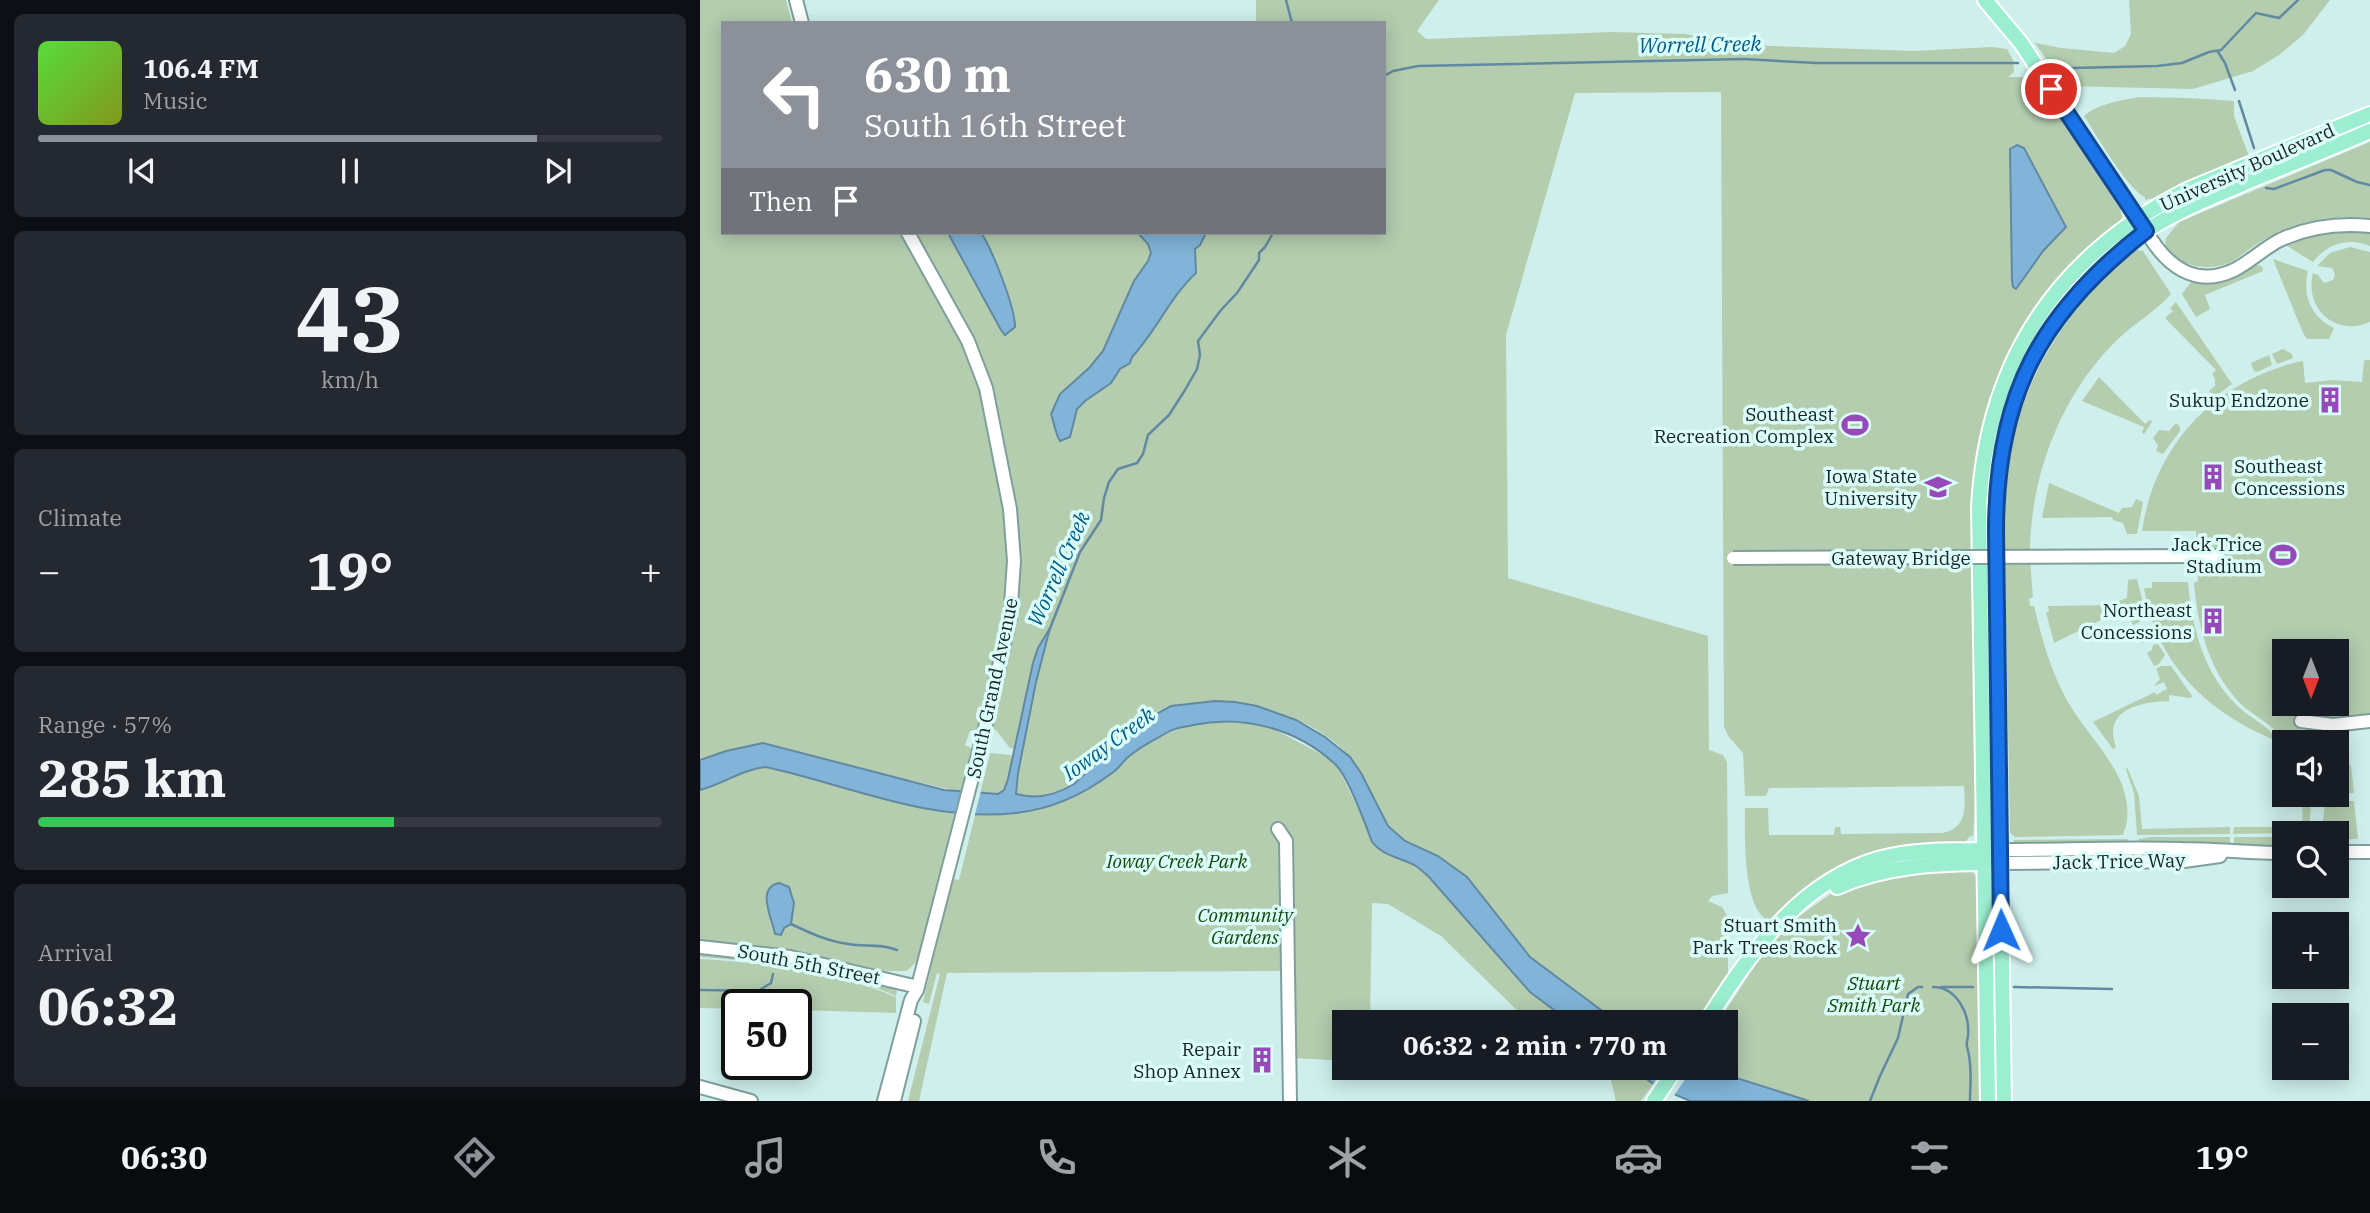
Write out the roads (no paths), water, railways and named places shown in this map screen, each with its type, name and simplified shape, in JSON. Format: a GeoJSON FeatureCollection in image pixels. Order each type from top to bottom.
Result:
{"type":"FeatureCollection","features":[{"type":"Feature","properties":{"kind":"main road"},"geometry":{"type":"LineString","coordinates":[[1985,0],[2013,33],[2146,231]]}},
{"type":"Feature","properties":{"kind":"main road","name":"University Boulevard"},"geometry":{"type":"LineString","coordinates":[[1988,1101],[1979,507],[1983,453],[2010,366],[2029,330],[2066,280],[2137,218],[2188,190],[2370,114]]}},
{"type":"Feature","properties":{"kind":"main road","name":"University Boulevard"},"geometry":{"type":"LineString","coordinates":[[2004,1101],[1996,480],[2005,431],[2026,372],[2060,313],[2106,263],[2146,231],[2195,204],[2370,131]]}},
{"type":"Feature","properties":{"kind":"main road"},"geometry":{"type":"LineString","coordinates":[[1714,1010],[1759,946],[1787,915],[1833,889],[1865,877],[1914,866],[2000,856]]}},
{"type":"Feature","properties":{"kind":"main road"},"geometry":{"type":"LineString","coordinates":[[1654,1101],[1668,1080]]}},
{"type":"Feature","properties":{"kind":"street"},"geometry":{"type":"LineString","coordinates":[[796,0],[801,21]]}},
{"type":"Feature","properties":{"kind":"street"},"geometry":{"type":"LineString","coordinates":[[2146,231],[2162,256],[2176,268],[2195,275],[2213,276],[2232,271],[2279,241],[2301,232],[2340,225],[2370,226]]}},
{"type":"Feature","properties":{"kind":"street","name":"South Grand Avenue"},"geometry":{"type":"LineString","coordinates":[[884,1101],[948,878],[984,734],[1012,602],[1014,561],[1010,509],[986,388],[968,341],[909,235]]}},
{"type":"Feature","properties":{"kind":"street","name":"Gateway Bridge"},"geometry":{"type":"LineString","coordinates":[[1727,558],[2218,556]]}},
{"type":"Feature","properties":{"kind":"street"},"geometry":{"type":"LineString","coordinates":[[2301,721],[2339,725],[2370,721]]}},
{"type":"Feature","properties":{"kind":"street"},"geometry":{"type":"LineString","coordinates":[[1278,829],[1286,841],[1290,1101]]}},
{"type":"Feature","properties":{"kind":"street","name":"Jack Trice Way"},"geometry":{"type":"LineString","coordinates":[[2000,856],[2184,849],[2272,853]]}},
{"type":"Feature","properties":{"kind":"street"},"geometry":{"type":"LineString","coordinates":[[2349,852],[2370,852]]}},
{"type":"Feature","properties":{"kind":"street","name":"South 5th Street"},"geometry":{"type":"LineString","coordinates":[[700,947],[802,959],[918,988]]}},
{"type":"Feature","properties":{"kind":"street","name":"South Grand Avenue"},"geometry":{"type":"LineString","coordinates":[[894,1101],[918,1002],[918,988]]}},
{"type":"Feature","properties":{"kind":"street"},"geometry":{"type":"LineString","coordinates":[[700,1087],[751,1101]]}},
{"type":"Feature","properties":{"kind":"water"},"geometry":{"type":"Polygon","coordinates":[[[2017,145],[2024,148],[2066,227],[2043,251],[2016,289],[2012,280],[2010,149],[2017,145]]]}},
{"type":"Feature","properties":{"kind":"water"},"geometry":{"type":"Polygon","coordinates":[[[949,235],[983,235],[1003,280],[1014,318],[1015,327],[1005,335],[949,235]]]}},
{"type":"Feature","properties":{"kind":"water"},"geometry":{"type":"Polygon","coordinates":[[[1140,235],[1205,235],[1195,249],[1196,273],[1179,292],[1130,363],[1120,369],[1111,383],[1077,409],[1070,437],[1060,441],[1051,414],[1060,394],[1090,367],[1103,351],[1134,281],[1148,261],[1151,253],[1148,244],[1140,235]]]}},
{"type":"Feature","properties":{"kind":"water","name":"Ioway Creek"},"geometry":{"type":"Polygon","coordinates":[[[1050,628],[1036,682],[1016,794],[1031,797],[1046,795],[1074,784],[1139,723],[1171,706],[1215,701],[1235,702],[1257,706],[1296,720],[1325,737],[1350,757],[1388,826],[1405,841],[1438,856],[1467,877],[1530,957],[1601,1010],[1554,1010],[1530,992],[1427,876],[1416,866],[1387,854],[1372,842],[1351,790],[1336,765],[1305,742],[1269,727],[1250,723],[1212,722],[1174,730],[1136,750],[1101,781],[1078,794],[1042,808],[1016,813],[984,815],[921,808],[766,767],[700,790],[700,760],[763,743],[944,790],[998,794],[1004,790],[1008,779],[1038,648],[1050,628]]]}},
{"type":"Feature","properties":{"kind":"water"},"geometry":{"type":"Polygon","coordinates":[[[779,883],[789,887],[794,903],[791,924],[784,928],[781,935],[775,934],[767,905],[768,891],[779,883]]]}},
{"type":"Feature","properties":{"kind":"water"},"geometry":{"type":"Polygon","coordinates":[[[1738,1078],[1809,1101],[1690,1101],[1648,1080],[1738,1078]]]}},
{"type":"Feature","properties":{"kind":"waterway"},"geometry":{"type":"LineString","coordinates":[[1286,0],[1291,21]]}},
{"type":"Feature","properties":{"kind":"waterway","name":"Worrell Creek"},"geometry":{"type":"LineString","coordinates":[[2052,65],[2072,68],[2182,63],[2221,50],[2256,13],[2279,18],[2298,0]]}},
{"type":"Feature","properties":{"kind":"waterway"},"geometry":{"type":"LineString","coordinates":[[2218,52],[2235,90]]}},
{"type":"Feature","properties":{"kind":"waterway","name":"Worrell Creek"},"geometry":{"type":"LineString","coordinates":[[1386,75],[1418,66],[1744,59],[1816,63],[2018,63]]}},
{"type":"Feature","properties":{"kind":"waterway"},"geometry":{"type":"LineString","coordinates":[[2239,101],[2254,148]]}},
{"type":"Feature","properties":{"kind":"waterway"},"geometry":{"type":"LineString","coordinates":[[2266,188],[2274,189],[2325,170],[2370,185]]}},
{"type":"Feature","properties":{"kind":"waterway","name":"Worrell Creek"},"geometry":{"type":"LineString","coordinates":[[1049,631],[1080,552],[1101,520],[1109,482],[1118,469],[1137,463],[1143,454],[1148,435],[1169,415],[1197,369],[1200,355],[1198,341],[1237,293],[1272,235]]}},
{"type":"Feature","properties":{"kind":"waterway"},"geometry":{"type":"LineString","coordinates":[[791,924],[833,941],[897,950]]}},
{"type":"Feature","properties":{"kind":"waterway"},"geometry":{"type":"LineString","coordinates":[[700,990],[758,991],[771,983],[773,974]]}},
{"type":"Feature","properties":{"kind":"waterway"},"geometry":{"type":"LineString","coordinates":[[1870,1101],[1898,1038],[1908,994],[1922,987]]}},
{"type":"Feature","properties":{"kind":"waterway"},"geometry":{"type":"LineString","coordinates":[[1933,987],[1941,988],[1955,996],[1967,1018],[1970,1101]]}},
{"type":"Feature","properties":{"kind":"waterway"},"geometry":{"type":"LineString","coordinates":[[1941,987],[1973,987]]}},
{"type":"Feature","properties":{"kind":"waterway"},"geometry":{"type":"LineString","coordinates":[[2014,987],[2112,989]]}},
{"type":"Feature","properties":{"kind":"place","name":"Sukup Endzone"},"geometry":{"type":"Point","coordinates":[2330,400]}},
{"type":"Feature","properties":{"kind":"place","name":"Southeast Recreation Complex"},"geometry":{"type":"Point","coordinates":[1855,425]}},
{"type":"Feature","properties":{"kind":"place","name":"Southeast Concessions"},"geometry":{"type":"Point","coordinates":[2213,477]}},
{"type":"Feature","properties":{"kind":"place","name":"Iowa State University"},"geometry":{"type":"Point","coordinates":[1938,487]}},
{"type":"Feature","properties":{"kind":"place","name":"Jack Trice Stadium"},"geometry":{"type":"Point","coordinates":[2283,555]}},
{"type":"Feature","properties":{"kind":"place","name":"Northeast Concessions"},"geometry":{"type":"Point","coordinates":[2213,621]}},
{"type":"Feature","properties":{"kind":"place","name":"Stuart Smith Park Trees Rock"},"geometry":{"type":"Point","coordinates":[1858,936]}},
{"type":"Feature","properties":{"kind":"place","name":"Repair Shop Annex"},"geometry":{"type":"Point","coordinates":[1262,1060]}},
{"type":"Feature","properties":{"kind":"park label","name":"Ioway Creek Park"},"geometry":{"type":"Point","coordinates":[1177,861]}},
{"type":"Feature","properties":{"kind":"park label","name":"Community Gardens"},"geometry":{"type":"Point","coordinates":[1245,926]}},
{"type":"Feature","properties":{"kind":"park label","name":"Stuart Smith Park"},"geometry":{"type":"Point","coordinates":[1874,994]}}]}
